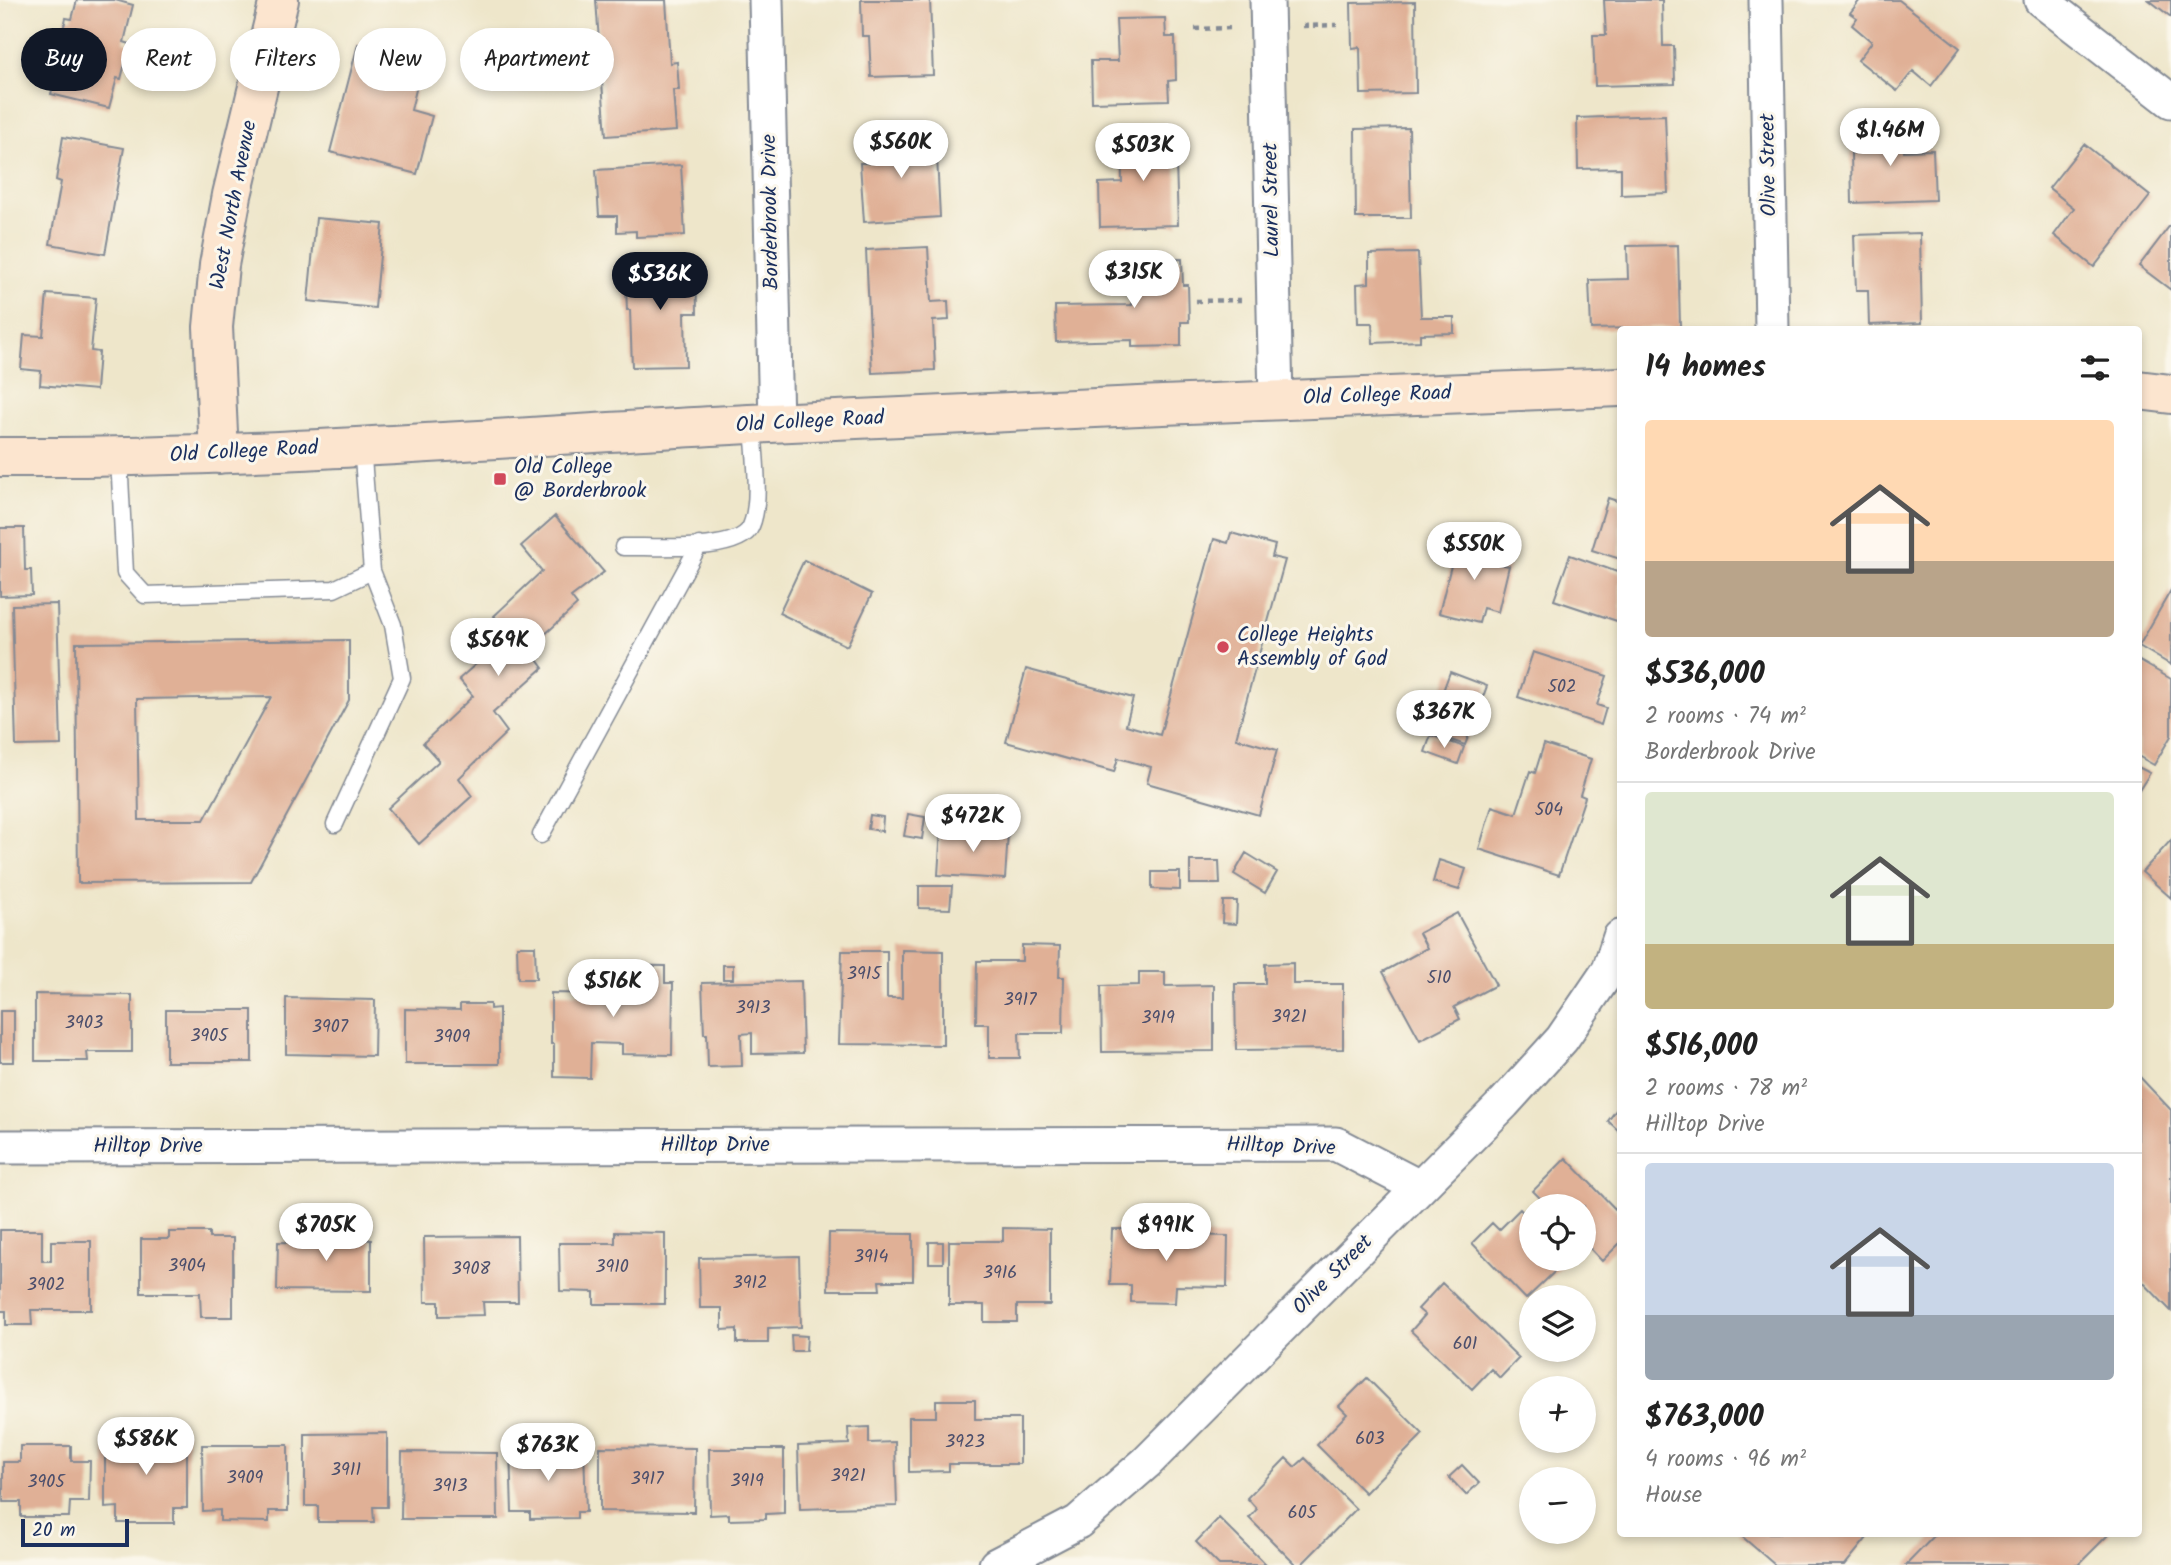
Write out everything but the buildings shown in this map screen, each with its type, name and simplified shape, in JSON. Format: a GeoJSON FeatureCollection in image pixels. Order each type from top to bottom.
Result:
{"type":"FeatureCollection","features":[{"type":"Feature","properties":{"kind":"street","name":"West North Avenue"},"geometry":{"type":"LineString","coordinates":[[219,454],[213,327],[219,265],[232,195],[279,0]]}},
{"type":"Feature","properties":{"kind":"street","name":"Borderbrook Drive"},"geometry":{"type":"LineString","coordinates":[[765,424],[766,0]]}},
{"type":"Feature","properties":{"kind":"street","name":"Laurel Street"},"geometry":{"type":"LineString","coordinates":[[1267,0],[1276,400]]}},
{"type":"Feature","properties":{"kind":"street","name":"Olive Street"},"geometry":{"type":"LineString","coordinates":[[1766,0],[1772,326]]}},
{"type":"Feature","properties":{"kind":"street"},"geometry":{"type":"LineString","coordinates":[[2041,0],[2171,101]]}},
{"type":"Feature","properties":{"kind":"street","name":"Old College Road"},"geometry":{"type":"LineString","coordinates":[[0,457],[119,458],[219,454],[765,424],[1617,387]]}},
{"type":"Feature","properties":{"kind":"street"},"geometry":{"type":"LineString","coordinates":[[2142,390],[2171,394]]}},
{"type":"Feature","properties":{"kind":"street","name":"Olive Street"},"geometry":{"type":"LineString","coordinates":[[996,1565],[1078,1522],[1147,1462],[1504,1103],[1562,1039],[1609,970],[1617,946]]}},
{"type":"Feature","properties":{"kind":"street","name":"Hilltop Drive"},"geometry":{"type":"LineString","coordinates":[[0,1147],[1336,1144],[1419,1187]]}},
{"type":"Feature","properties":{"kind":"lane"},"geometry":{"type":"LineString","coordinates":[[623,547],[723,544],[744,536],[751,528],[765,424]]}},
{"type":"Feature","properties":{"kind":"lane"},"geometry":{"type":"LineString","coordinates":[[335,824],[402,678],[393,625],[372,571],[362,446]]}},
{"type":"Feature","properties":{"kind":"lane"},"geometry":{"type":"LineString","coordinates":[[119,458],[125,573],[145,595],[334,589],[372,571]]}},
{"type":"Feature","properties":{"kind":"lane"},"geometry":{"type":"LineString","coordinates":[[541,835],[699,545]]}},
{"type":"Feature","properties":{"kind":"path"},"geometry":{"type":"LineString","coordinates":[[1196,301],[1274,299]]}},
{"type":"Feature","properties":{"kind":"place","name":"Old College @ Borderbrook"},"geometry":{"type":"Point","coordinates":[500,479]}},
{"type":"Feature","properties":{"kind":"place","name":"College Heights Assembly of God"},"geometry":{"type":"Point","coordinates":[1223,647]}}]}
